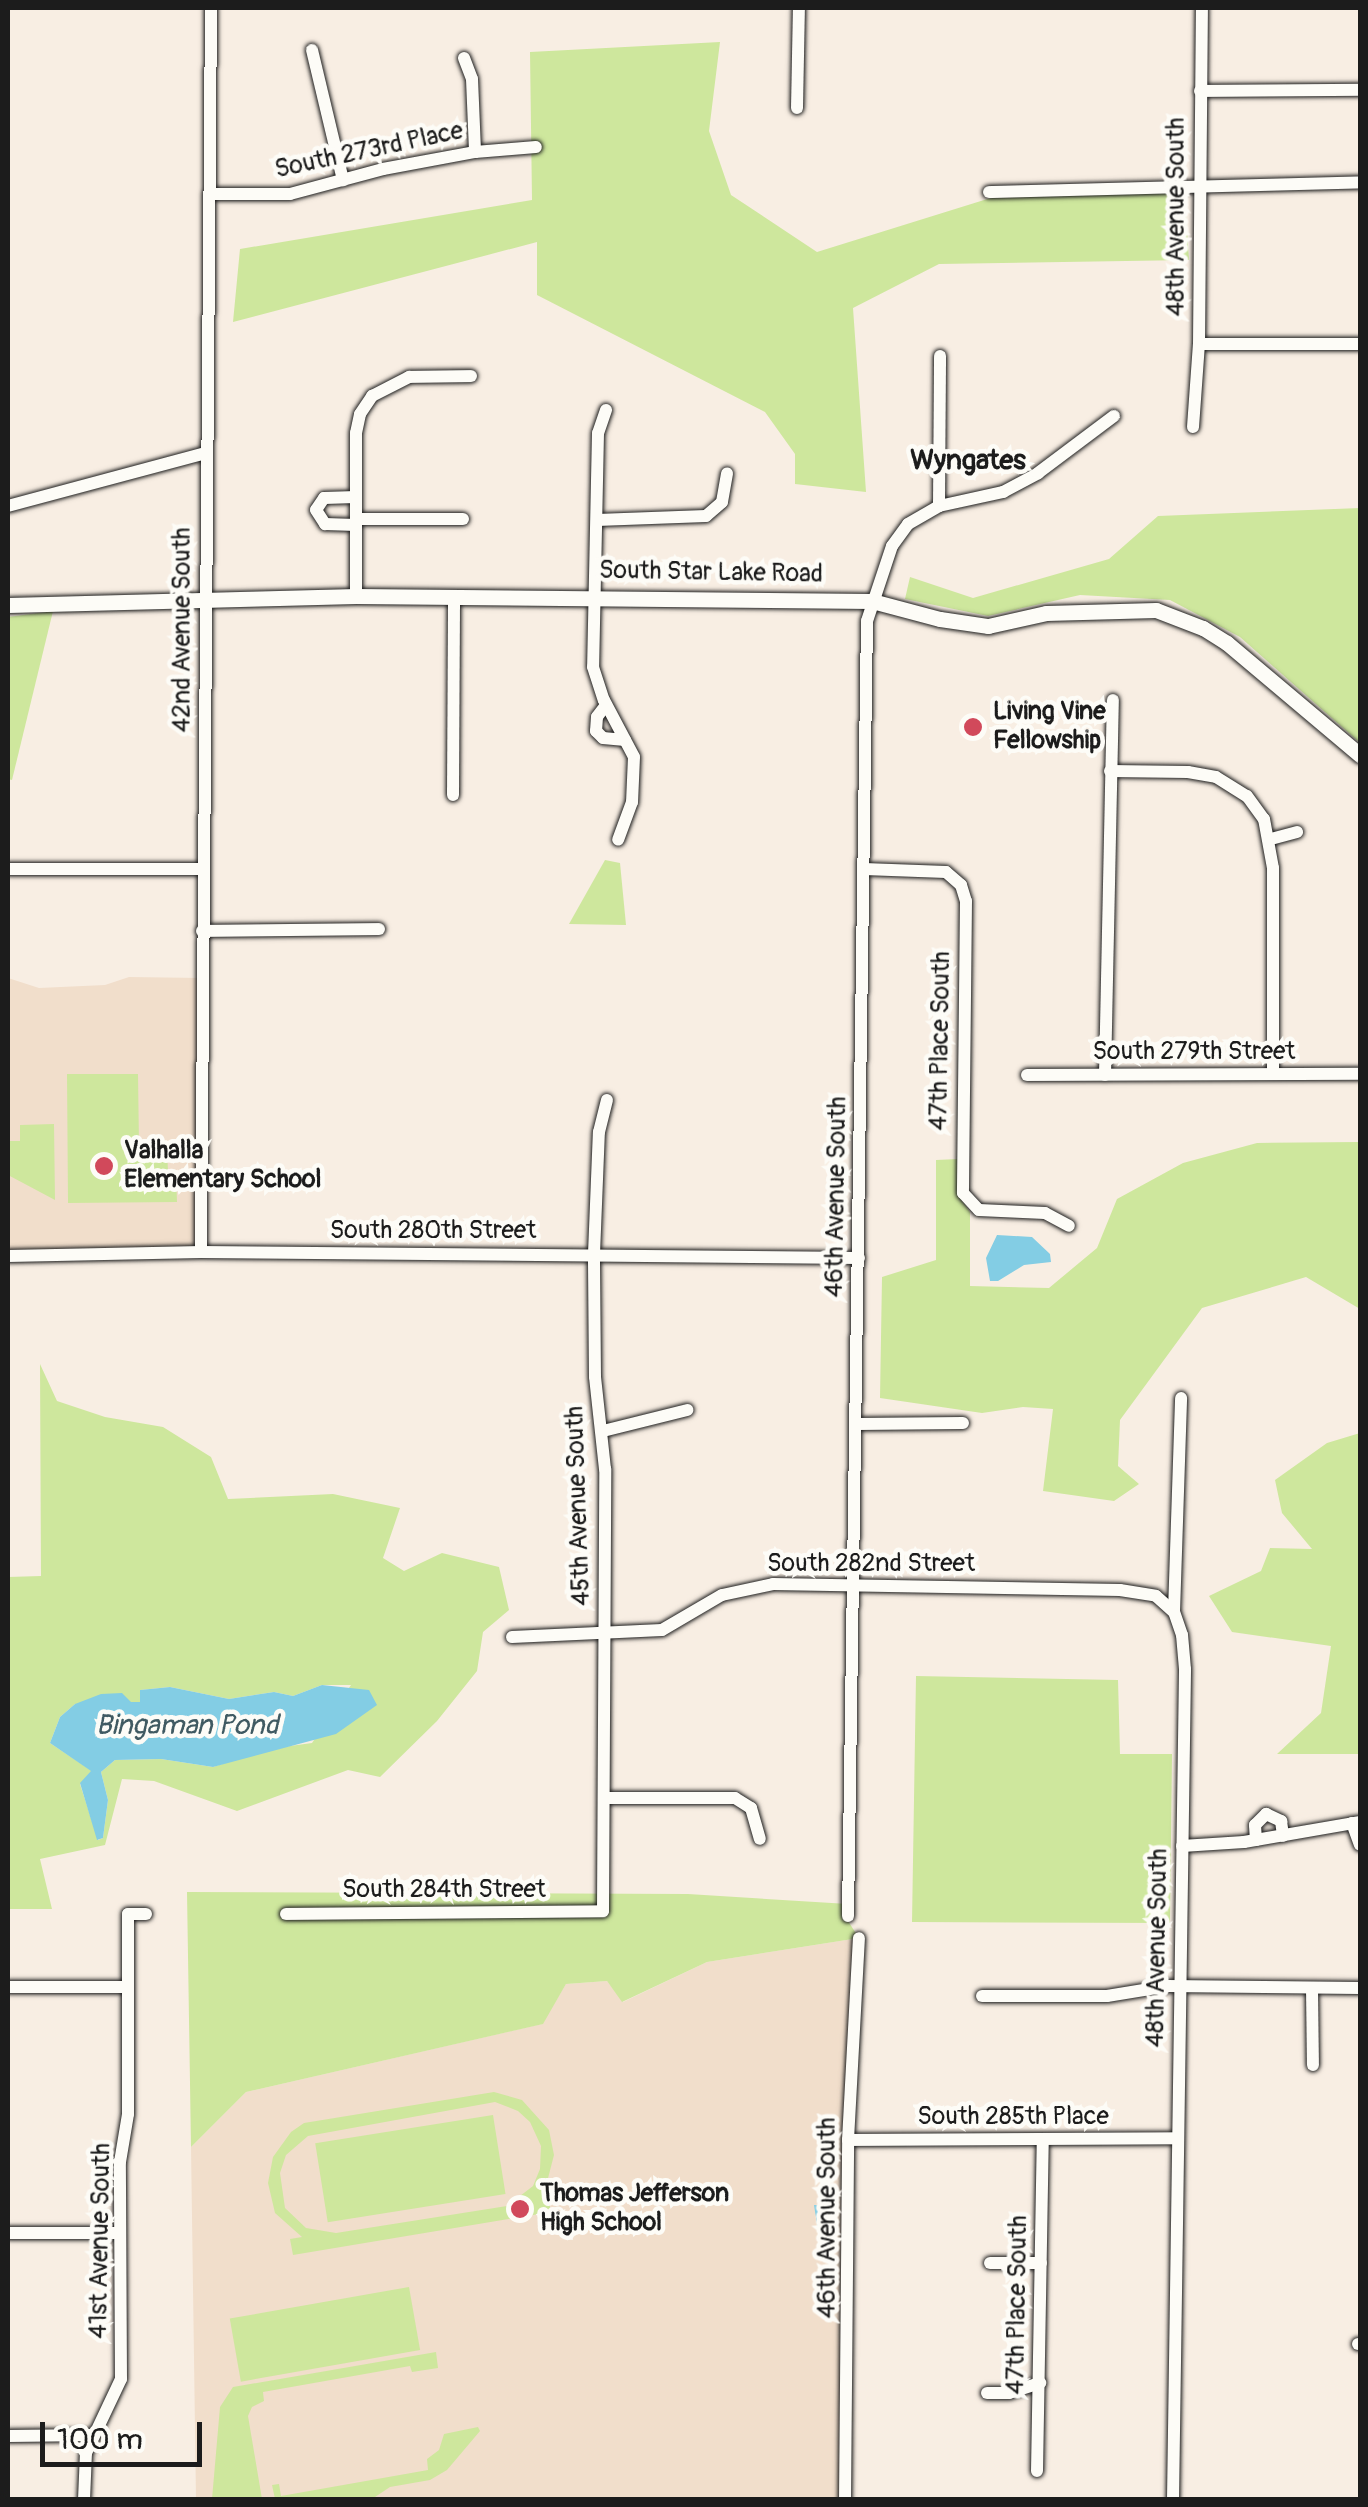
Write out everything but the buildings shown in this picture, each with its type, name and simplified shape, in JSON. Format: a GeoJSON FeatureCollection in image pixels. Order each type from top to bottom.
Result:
{"type":"FeatureCollection","features":[{"type":"Feature","properties":{"kind":"street","name":"42nd Avenue South"},"geometry":{"type":"LineString","coordinates":[[200,1252],[211,8]]}},
{"type":"Feature","properties":{"kind":"street"},"geometry":{"type":"LineString","coordinates":[[798,108],[800,8]]}},
{"type":"Feature","properties":{"kind":"street","name":"48th Avenue South"},"geometry":{"type":"LineString","coordinates":[[1192,427],[1198,344],[1202,8]]}},
{"type":"Feature","properties":{"kind":"street"},"geometry":{"type":"LineString","coordinates":[[312,50],[343,180]]}},
{"type":"Feature","properties":{"kind":"street"},"geometry":{"type":"LineString","coordinates":[[464,58],[472,79],[475,152]]}},
{"type":"Feature","properties":{"kind":"street"},"geometry":{"type":"LineString","coordinates":[[1200,91],[1360,90]]}},
{"type":"Feature","properties":{"kind":"street","name":"South 273rd Place"},"geometry":{"type":"LineString","coordinates":[[210,194],[276,196],[475,152],[536,147]]}},
{"type":"Feature","properties":{"kind":"street"},"geometry":{"type":"LineString","coordinates":[[989,192],[1360,182]]}},
{"type":"Feature","properties":{"kind":"street"},"geometry":{"type":"LineString","coordinates":[[1198,344],[1360,344]]}},
{"type":"Feature","properties":{"kind":"street"},"geometry":{"type":"LineString","coordinates":[[940,356],[940,506],[1003,492],[1038,473],[1114,416]]}},
{"type":"Feature","properties":{"kind":"street"},"geometry":{"type":"LineString","coordinates":[[356,596],[356,433],[360,414],[372,396],[410,377],[471,376]]}},
{"type":"Feature","properties":{"kind":"street"},"geometry":{"type":"LineString","coordinates":[[606,410],[598,433],[593,667],[606,704],[634,757],[635,786],[618,840]]}},
{"type":"Feature","properties":{"kind":"street"},"geometry":{"type":"LineString","coordinates":[[8,506],[206,453]]}},
{"type":"Feature","properties":{"kind":"street"},"geometry":{"type":"LineString","coordinates":[[597,520],[706,516],[722,502],[727,473]]}},
{"type":"Feature","properties":{"kind":"street"},"geometry":{"type":"LineString","coordinates":[[356,497],[324,498],[316,510],[325,524],[464,520]]}},
{"type":"Feature","properties":{"kind":"street","name":"46th Avenue South"},"geometry":{"type":"LineString","coordinates":[[848,1916],[866,621],[899,536],[919,516],[940,506]]}},
{"type":"Feature","properties":{"kind":"street","name":"South Star Lake Road"},"geometry":{"type":"LineString","coordinates":[[8,605],[356,596],[872,601],[988,626],[1080,610],[1132,608],[1169,614],[1226,643],[1360,754]]}},
{"type":"Feature","properties":{"kind":"street"},"geometry":{"type":"LineString","coordinates":[[453,794],[454,597]]}},
{"type":"Feature","properties":{"kind":"street"},"geometry":{"type":"LineString","coordinates":[[1105,1075],[1112,700]]}},
{"type":"Feature","properties":{"kind":"street"},"geometry":{"type":"LineString","coordinates":[[606,704],[597,717],[596,731],[603,738],[626,740]]}},
{"type":"Feature","properties":{"kind":"street"},"geometry":{"type":"LineString","coordinates":[[1110,771],[1206,774],[1232,785],[1253,802],[1271,839],[1272,1074]]}},
{"type":"Feature","properties":{"kind":"street"},"geometry":{"type":"LineString","coordinates":[[1271,839],[1296,832]]}},
{"type":"Feature","properties":{"kind":"street"},"geometry":{"type":"LineString","coordinates":[[8,869],[202,870]]}},
{"type":"Feature","properties":{"kind":"street","name":"47th Place South"},"geometry":{"type":"LineString","coordinates":[[864,869],[946,872],[958,881],[966,901],[962,1185],[968,1202],[979,1210],[1045,1213],[1069,1226]]}},
{"type":"Feature","properties":{"kind":"street"},"geometry":{"type":"LineString","coordinates":[[202,931],[378,928]]}},
{"type":"Feature","properties":{"kind":"street","name":"South 279th Street"},"geometry":{"type":"LineString","coordinates":[[1027,1075],[1360,1074]]}},
{"type":"Feature","properties":{"kind":"street","name":"45th Avenue South"},"geometry":{"type":"LineString","coordinates":[[604,1911],[603,1432],[594,1377],[594,1254],[599,1132],[607,1100]]}},
{"type":"Feature","properties":{"kind":"street","name":"South 280th Street"},"geometry":{"type":"LineString","coordinates":[[8,1256],[200,1252],[859,1258]]}},
{"type":"Feature","properties":{"kind":"street","name":"48th Avenue South"},"geometry":{"type":"LineString","coordinates":[[1173,2500],[1184,1651],[1174,1612],[1181,1398]]}},
{"type":"Feature","properties":{"kind":"street"},"geometry":{"type":"LineString","coordinates":[[603,1432],[687,1410]]}},
{"type":"Feature","properties":{"kind":"street"},"geometry":{"type":"LineString","coordinates":[[857,1424],[963,1423]]}},
{"type":"Feature","properties":{"kind":"street","name":"South 282nd Street"},"geometry":{"type":"LineString","coordinates":[[512,1638],[662,1630],[740,1588],[855,1583],[1120,1590],[1156,1596],[1174,1612]]}},
{"type":"Feature","properties":{"kind":"street"},"geometry":{"type":"LineString","coordinates":[[604,1798],[735,1798],[751,1808],[760,1839]]}},
{"type":"Feature","properties":{"kind":"street"},"geometry":{"type":"LineString","coordinates":[[1256,1840],[1255,1825],[1266,1814],[1280,1821],[1284,1836]]}},
{"type":"Feature","properties":{"kind":"street"},"geometry":{"type":"LineString","coordinates":[[1182,1846],[1256,1840],[1356,1823],[1360,1845]]}},
{"type":"Feature","properties":{"kind":"street","name":"South 284th Street"},"geometry":{"type":"LineString","coordinates":[[286,1914],[604,1911]]}},
{"type":"Feature","properties":{"kind":"street","name":"41st Avenue South"},"geometry":{"type":"LineString","coordinates":[[84,2500],[86,2454],[116,2398],[121,2378],[120,2162],[128,2114],[128,1914],[146,1914]]}},
{"type":"Feature","properties":{"kind":"street","name":"46th Avenue South"},"geometry":{"type":"LineString","coordinates":[[845,2500],[848,2140],[859,1938]]}},
{"type":"Feature","properties":{"kind":"street"},"geometry":{"type":"LineString","coordinates":[[8,1987],[126,1986]]}},
{"type":"Feature","properties":{"kind":"street"},"geometry":{"type":"LineString","coordinates":[[982,1996],[1106,1996],[1180,1986],[1360,1988]]}},
{"type":"Feature","properties":{"kind":"street"},"geometry":{"type":"LineString","coordinates":[[1312,1988],[1313,2065]]}},
{"type":"Feature","properties":{"kind":"street","name":"South 285th Place"},"geometry":{"type":"LineString","coordinates":[[848,2140],[1178,2138]]}},
{"type":"Feature","properties":{"kind":"street","name":"47th Place South"},"geometry":{"type":"LineString","coordinates":[[1038,2471],[1043,2140]]}},
{"type":"Feature","properties":{"kind":"street"},"geometry":{"type":"LineString","coordinates":[[8,2233],[120,2233]]}},
{"type":"Feature","properties":{"kind":"street"},"geometry":{"type":"LineString","coordinates":[[990,2263],[1041,2263]]}},
{"type":"Feature","properties":{"kind":"street"},"geometry":{"type":"LineString","coordinates":[[986,2394],[1009,2393],[1040,2384]]}},
{"type":"Feature","properties":{"kind":"street"},"geometry":{"type":"LineString","coordinates":[[8,2436],[94,2435]]}},
{"type":"Feature","properties":{"kind":"shaded area","name":"Valhalla Elementary School"},"geometry":{"type":"Polygon","coordinates":[[[129,977],[202,978],[201,1252],[8,1256],[8,978],[39,988],[105,985],[129,977]]]}},
{"type":"Feature","properties":{"kind":"shaded area","name":"Thomas Jefferson High School"},"geometry":{"type":"Polygon","coordinates":[[[859,1938],[845,2499],[196,2499],[191,2147],[246,2092],[542,2024],[566,1984],[607,1981],[623,2002],[707,1962],[859,1938]]]}},
{"type":"Feature","properties":{"kind":"green space"},"geometry":{"type":"Polygon","coordinates":[[[720,42],[709,131],[731,195],[817,252],[1013,191],[1184,184],[1189,260],[939,264],[853,308],[866,492],[795,484],[795,454],[765,412],[537,295],[537,242],[233,322],[240,249],[532,200],[530,52],[720,42]]]}},
{"type":"Feature","properties":{"kind":"green space"},"geometry":{"type":"Polygon","coordinates":[[[1360,508],[1360,743],[1240,637],[1170,600],[1080,595],[988,616],[905,599],[910,577],[973,598],[1109,559],[1158,516],[1360,508]]]}},
{"type":"Feature","properties":{"kind":"green space"},"geometry":{"type":"Polygon","coordinates":[[[53,611],[12,780],[8,779],[8,617],[53,611]]]}},
{"type":"Feature","properties":{"kind":"green space"},"geometry":{"type":"Polygon","coordinates":[[[605,860],[620,863],[626,925],[569,924],[605,860]]]}},
{"type":"Feature","properties":{"kind":"green space"},"geometry":{"type":"Polygon","coordinates":[[[67,1074],[138,1074],[139,1145],[167,1146],[168,1172],[176,1173],[177,1202],[68,1203],[67,1074]]]}},
{"type":"Feature","properties":{"kind":"green space"},"geometry":{"type":"Polygon","coordinates":[[[54,1124],[55,1200],[8,1175],[8,1141],[20,1141],[20,1125],[54,1124]]]}},
{"type":"Feature","properties":{"kind":"green space"},"geometry":{"type":"Polygon","coordinates":[[[1360,1142],[1360,1309],[1306,1277],[1202,1308],[1120,1420],[1118,1466],[1139,1484],[1114,1501],[1043,1491],[1053,1409],[1023,1407],[982,1413],[880,1398],[882,1277],[936,1260],[936,1160],[958,1159],[958,1195],[970,1212],[970,1286],[1049,1288],[1097,1248],[1117,1199],[1183,1163],[1257,1143],[1360,1142]]]}},
{"type":"Feature","properties":{"kind":"green space"},"geometry":{"type":"Polygon","coordinates":[[[40,1364],[57,1401],[105,1417],[163,1427],[211,1457],[228,1499],[333,1494],[400,1508],[383,1558],[404,1571],[442,1553],[499,1567],[509,1610],[483,1632],[477,1671],[437,1721],[380,1777],[348,1770],[237,1811],[154,1781],[122,1779],[105,1845],[40,1859],[52,1909],[8,1909],[8,1577],[41,1576],[40,1364]],[[322,1685],[293,1696],[274,1692],[229,1699],[170,1687],[140,1690],[141,1702],[75,1704],[60,1717],[50,1743],[92,1771],[80,1784],[98,1840],[103,1838],[108,1800],[101,1772],[115,1760],[161,1759],[213,1767],[268,1749],[312,1743],[351,1685],[322,1685]]]}},
{"type":"Feature","properties":{"kind":"green space"},"geometry":{"type":"Polygon","coordinates":[[[1360,1433],[1360,1754],[1277,1754],[1321,1713],[1331,1646],[1232,1632],[1209,1596],[1261,1571],[1270,1548],[1312,1549],[1282,1513],[1275,1480],[1327,1443],[1360,1433]]]}},
{"type":"Feature","properties":{"kind":"green space"},"geometry":{"type":"Polygon","coordinates":[[[916,1676],[1118,1680],[1120,1754],[1172,1754],[1170,1923],[912,1922],[916,1676]]]}},
{"type":"Feature","properties":{"kind":"green space"},"geometry":{"type":"Polygon","coordinates":[[[187,1892],[688,1894],[848,1904],[848,1921],[859,1938],[707,1962],[622,2002],[607,1981],[566,1984],[543,2024],[246,2092],[191,2147],[187,1892]]]}},
{"type":"Feature","properties":{"kind":"green space"},"geometry":{"type":"Polygon","coordinates":[[[494,2092],[522,2100],[549,2130],[554,2155],[546,2186],[551,2212],[293,2255],[290,2239],[302,2237],[275,2213],[268,2183],[273,2157],[291,2132],[304,2123],[494,2092]],[[495,2102],[308,2136],[286,2155],[280,2173],[285,2208],[306,2228],[336,2233],[507,2206],[533,2186],[540,2169],[541,2146],[530,2122],[518,2111],[495,2102]]]}},
{"type":"Feature","properties":{"kind":"green space"},"geometry":{"type":"Polygon","coordinates":[[[493,2115],[506,2194],[328,2222],[315,2143],[493,2115]]]}},
{"type":"Feature","properties":{"kind":"green space"},"geometry":{"type":"Polygon","coordinates":[[[409,2287],[420,2350],[241,2382],[230,2319],[409,2287]]]}},
{"type":"Feature","properties":{"kind":"green space"},"geometry":{"type":"Polygon","coordinates":[[[436,2352],[438,2368],[412,2372],[410,2366],[263,2392],[264,2401],[252,2407],[248,2416],[262,2499],[212,2499],[220,2407],[233,2387],[436,2352]]]}},
{"type":"Feature","properties":{"kind":"green space"},"geometry":{"type":"Polygon","coordinates":[[[478,2427],[480,2431],[447,2470],[430,2480],[390,2487],[372,2499],[275,2499],[272,2485],[279,2484],[281,2496],[428,2470],[427,2459],[439,2450],[444,2434],[478,2427]]]}},
{"type":"Feature","properties":{"kind":"water"},"geometry":{"type":"Polygon","coordinates":[[[997,1235],[1032,1237],[1050,1254],[1051,1262],[1024,1265],[998,1281],[990,1281],[986,1258],[997,1235]]]}},
{"type":"Feature","properties":{"kind":"water","name":"Bingaman Pond"},"geometry":{"type":"Polygon","coordinates":[[[322,1685],[369,1690],[377,1705],[336,1734],[213,1767],[161,1759],[115,1760],[101,1772],[108,1800],[103,1838],[97,1840],[80,1783],[91,1771],[50,1743],[60,1717],[75,1704],[101,1694],[122,1693],[131,1702],[140,1702],[140,1690],[170,1687],[229,1699],[274,1692],[293,1696],[322,1685]]]}},
{"type":"Feature","properties":{"kind":"water"},"geometry":{"type":"Polygon","coordinates":[[[814,2205],[833,2206],[835,2248],[821,2249],[814,2205]]]}},
{"type":"Feature","properties":{"kind":"place","name":"Living Vine Fellowship"},"geometry":{"type":"Point","coordinates":[973,727]}},
{"type":"Feature","properties":{"kind":"place","name":"Valhalla Elementary School"},"geometry":{"type":"Point","coordinates":[104,1166]}},
{"type":"Feature","properties":{"kind":"place","name":"Thomas Jefferson High School"},"geometry":{"type":"Point","coordinates":[520,2209]}},
{"type":"Feature","properties":{"kind":"district","name":"Wyngates"},"geometry":{"type":"Point","coordinates":[968,461]}}]}
